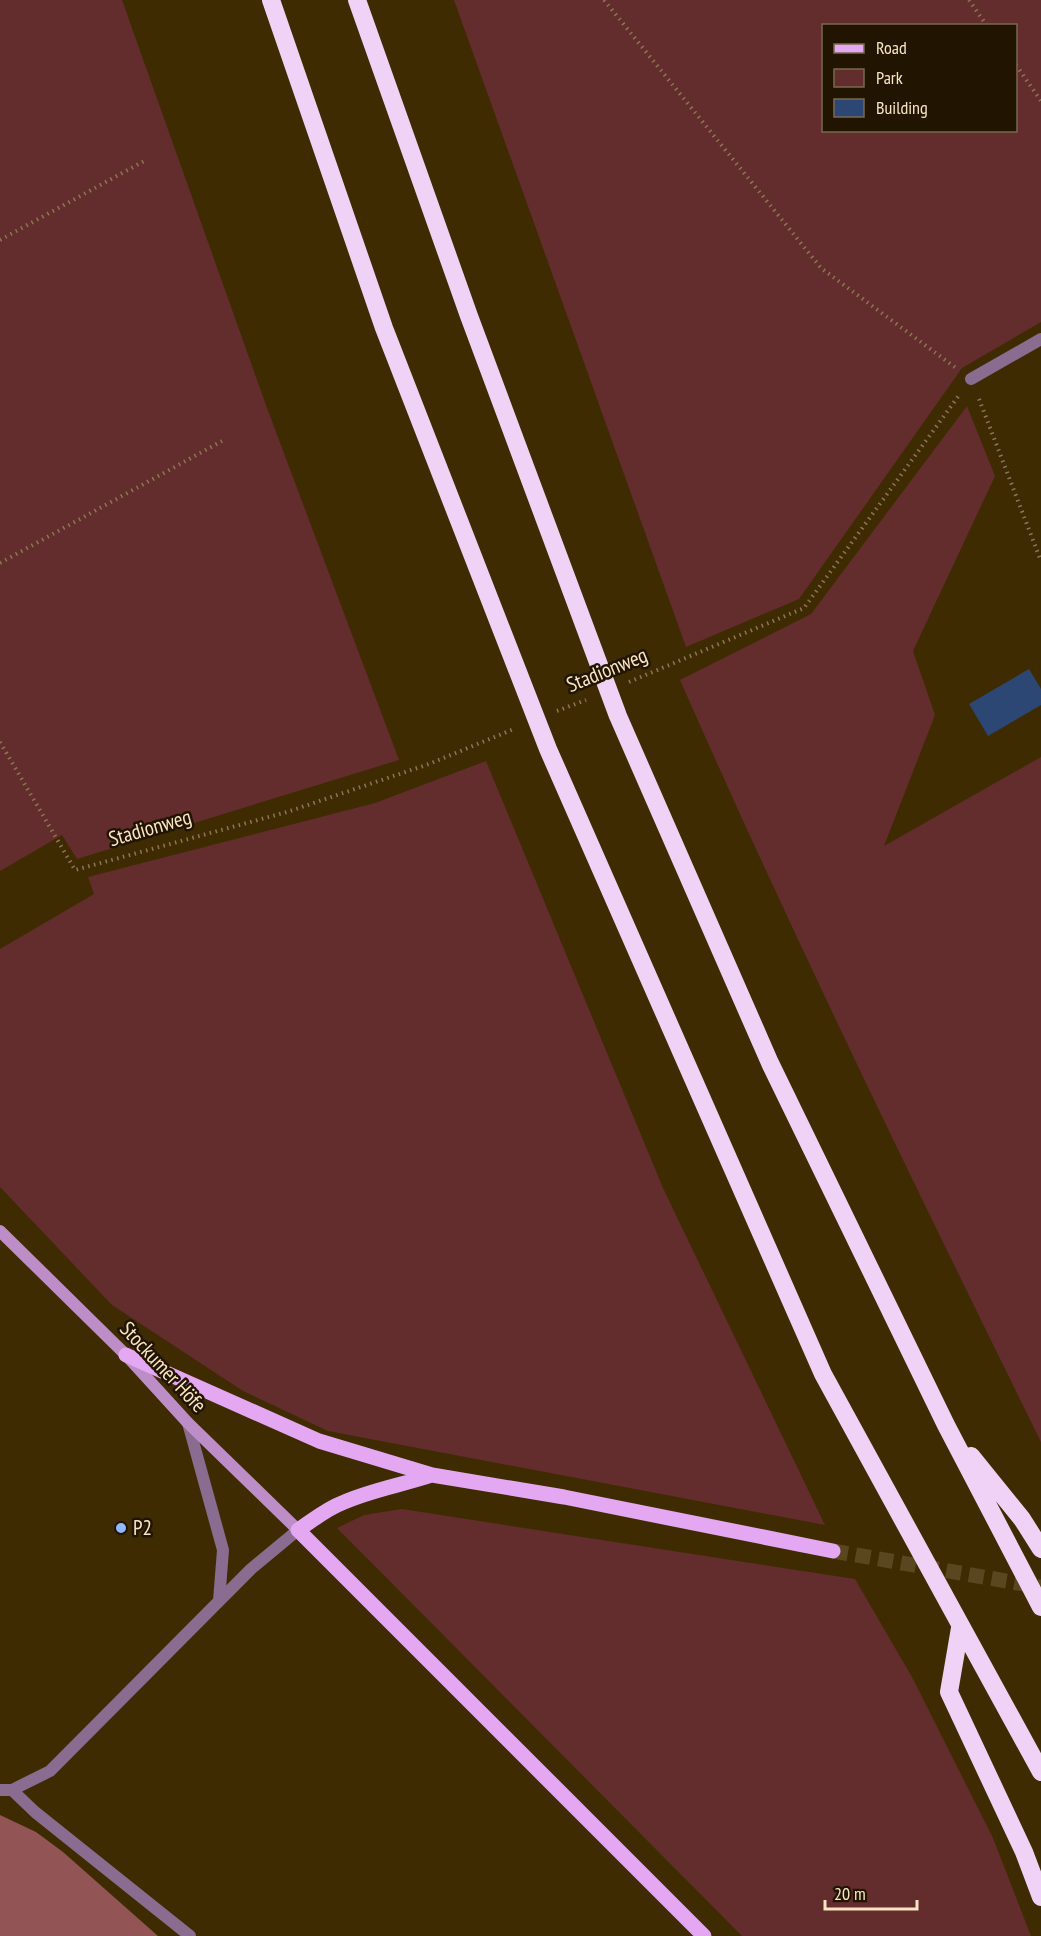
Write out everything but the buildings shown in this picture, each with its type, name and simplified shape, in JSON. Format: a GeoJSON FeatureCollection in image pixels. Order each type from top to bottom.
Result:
{"type":"FeatureCollection","features":[{"type":"Feature","properties":{"kind":"highway"},"geometry":{"type":"LineString","coordinates":[[271,0],[384,328],[548,749],[823,1374],[960,1628],[1041,1772]]}},
{"type":"Feature","properties":{"kind":"highway"},"geometry":{"type":"LineString","coordinates":[[357,0],[469,316],[618,716],[770,1063],[946,1425],[1041,1607]]}},
{"type":"Feature","properties":{"kind":"highway"},"geometry":{"type":"LineString","coordinates":[[946,1425],[1022,1519],[1041,1549]]}},
{"type":"Feature","properties":{"kind":"highway"},"geometry":{"type":"LineString","coordinates":[[960,1628],[949,1692],[1024,1852],[1041,1897]]}},
{"type":"Feature","properties":{"kind":"main road"},"geometry":{"type":"LineString","coordinates":[[126,1355],[319,1441],[432,1475],[564,1497],[833,1551]]}},
{"type":"Feature","properties":{"kind":"main road"},"geometry":{"type":"LineString","coordinates":[[432,1475],[381,1488],[339,1504],[298,1530],[704,1936]]}},
{"type":"Feature","properties":{"kind":"street","name":"Stockumer Höfe"},"geometry":{"type":"LineString","coordinates":[[0,1231],[126,1355],[188,1423],[298,1530]]}},
{"type":"Feature","properties":{"kind":"lane"},"geometry":{"type":"LineString","coordinates":[[971,379],[1041,339]]}},
{"type":"Feature","properties":{"kind":"lane"},"geometry":{"type":"LineString","coordinates":[[188,1423],[223,1550],[219,1601]]}},
{"type":"Feature","properties":{"kind":"lane"},"geometry":{"type":"LineString","coordinates":[[190,1936],[6,1790],[50,1771],[251,1569],[298,1530]]}},
{"type":"Feature","properties":{"kind":"path"},"geometry":{"type":"LineString","coordinates":[[604,0],[821,268],[971,379],[1041,561]]}},
{"type":"Feature","properties":{"kind":"path"},"geometry":{"type":"LineString","coordinates":[[969,0],[986,24]]}},
{"type":"Feature","properties":{"kind":"path"},"geometry":{"type":"LineString","coordinates":[[1017,66],[1041,101]]}},
{"type":"Feature","properties":{"kind":"path"},"geometry":{"type":"LineString","coordinates":[[0,240],[146,160]]}},
{"type":"Feature","properties":{"kind":"path","name":"Stadionweg"},"geometry":{"type":"LineString","coordinates":[[622,685],[804,608],[971,379]]}},
{"type":"Feature","properties":{"kind":"path"},"geometry":{"type":"LineString","coordinates":[[0,563],[222,441]]}},
{"type":"Feature","properties":{"kind":"path","name":"Stadionweg"},"geometry":{"type":"LineString","coordinates":[[547,716],[590,698]]}},
{"type":"Feature","properties":{"kind":"path","name":"Stadionweg"},"geometry":{"type":"LineString","coordinates":[[0,742],[75,870],[287,812],[429,764],[525,724]]}},
{"type":"Feature","properties":{"kind":"green space"},"geometry":{"type":"Polygon","coordinates":[[[0,0],[122,0],[267,408],[399,760],[77,859],[62,835],[0,871],[0,0]]]}},
{"type":"Feature","properties":{"kind":"green space"},"geometry":{"type":"Polygon","coordinates":[[[454,0],[1041,0],[1041,322],[962,368],[799,599],[686,647],[454,0]]]}},
{"type":"Feature","properties":{"kind":"green space"},"geometry":{"type":"Polygon","coordinates":[[[967,406],[995,476],[913,651],[935,715],[884,846],[1041,757],[1041,1442],[811,968],[680,680],[811,614],[967,406]]]}},
{"type":"Feature","properties":{"kind":"green space"},"geometry":{"type":"Polygon","coordinates":[[[486,761],[663,1188],[825,1525],[328,1431],[243,1391],[112,1305],[0,1187],[0,949],[94,894],[88,877],[375,803],[486,761]]]}},
{"type":"Feature","properties":{"kind":"green space"},"geometry":{"type":"Polygon","coordinates":[[[402,1509],[855,1579],[912,1677],[993,1838],[1031,1936],[742,1936],[337,1528],[364,1515],[402,1509]]]}},
{"type":"Feature","properties":{"kind":"shaded area"},"geometry":{"type":"Polygon","coordinates":[[[0,1815],[36,1832],[63,1852],[158,1936],[0,1936],[0,1815]]]}},
{"type":"Feature","properties":{"kind":"tunnel"},"geometry":{"type":"LineString","coordinates":[[833,1551],[1041,1587]]}},
{"type":"Feature","properties":{"kind":"place","name":"P2"},"geometry":{"type":"Point","coordinates":[121,1528]}}]}
